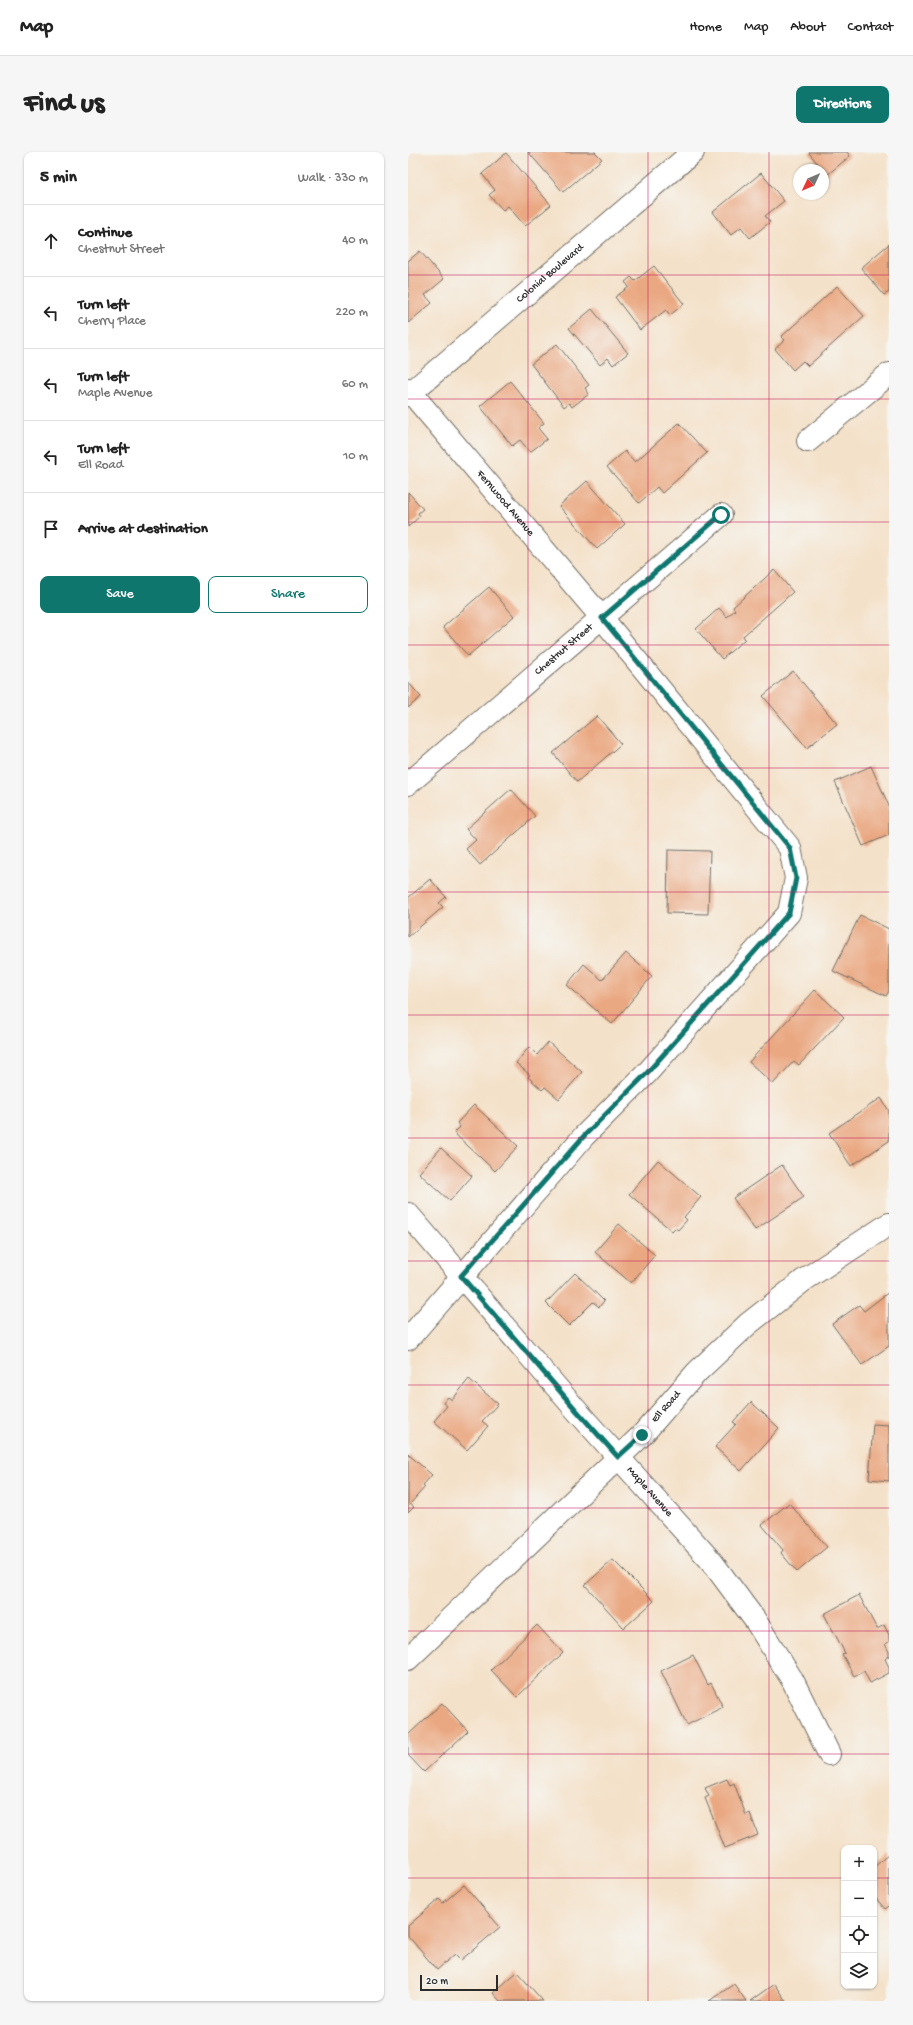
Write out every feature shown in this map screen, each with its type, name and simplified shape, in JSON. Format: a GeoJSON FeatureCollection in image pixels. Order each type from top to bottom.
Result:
{"type":"FeatureCollection","features":[{"type":"Feature","properties":{"kind":"street","name":"Colonial Boulevard"},"geometry":{"type":"LineString","coordinates":[[409,392],[693,152]]}},
{"type":"Feature","properties":{"kind":"street"},"geometry":{"type":"LineString","coordinates":[[808,441],[889,374]]}},
{"type":"Feature","properties":{"kind":"street","name":"Fernwood Avenue"},"geometry":{"type":"LineString","coordinates":[[408,1339],[461,1276],[584,1136],[652,1067],[789,913],[796,878],[790,848],[602,618],[409,392]]}},
{"type":"Feature","properties":{"kind":"street","name":"Chestnut Street"},"geometry":{"type":"LineString","coordinates":[[408,784],[721,515]]}},
{"type":"Feature","properties":{"kind":"street","name":"Maple Avenue"},"geometry":{"type":"LineString","coordinates":[[408,1214],[577,1411],[712,1562],[755,1620],[793,1681],[829,1754]]}},
{"type":"Feature","properties":{"kind":"street","name":"Ell Road"},"geometry":{"type":"LineString","coordinates":[[408,1659],[642,1435],[697,1372],[748,1324],[804,1280],[889,1224]]}},
{"type":"Feature","properties":{"kind":"building"},"geometry":{"type":"Polygon","coordinates":[[[528,152],[595,152],[602,159],[563,192],[528,152]]]}},
{"type":"Feature","properties":{"kind":"building"},"geometry":{"type":"Polygon","coordinates":[[[847,152],[850,156],[829,173],[829,164],[818,164],[809,153],[847,152]]]}},
{"type":"Feature","properties":{"kind":"building"},"geometry":{"type":"Polygon","coordinates":[[[506,153],[551,205],[525,226],[508,206],[503,210],[489,195],[495,190],[482,174],[506,153]]]}},
{"type":"Feature","properties":{"kind":"building"},"geometry":{"type":"Polygon","coordinates":[[[761,173],[784,201],[765,216],[770,222],[750,238],[741,227],[731,235],[713,212],[761,173]]]}},
{"type":"Feature","properties":{"kind":"building"},"geometry":{"type":"Polygon","coordinates":[[[889,244],[889,292],[884,295],[861,268],[889,244]]]}},
{"type":"Feature","properties":{"kind":"building"},"geometry":{"type":"Polygon","coordinates":[[[420,251],[444,279],[425,295],[432,303],[408,323],[408,261],[420,251]]]}},
{"type":"Feature","properties":{"kind":"building"},"geometry":{"type":"Polygon","coordinates":[[[654,266],[684,304],[670,315],[666,310],[640,330],[615,297],[629,287],[625,282],[631,277],[635,281],[654,266]]]}},
{"type":"Feature","properties":{"kind":"building"},"geometry":{"type":"Polygon","coordinates":[[[837,286],[864,316],[808,366],[803,361],[793,370],[775,349],[785,340],[781,337],[837,286]]]}},
{"type":"Feature","properties":{"kind":"building"},"geometry":{"type":"Polygon","coordinates":[[[592,309],[628,353],[613,365],[608,358],[600,365],[569,328],[592,309]]]}},
{"type":"Feature","properties":{"kind":"building"},"geometry":{"type":"Polygon","coordinates":[[[557,344],[589,385],[585,388],[589,394],[572,407],[569,403],[564,407],[531,364],[557,344]]]}},
{"type":"Feature","properties":{"kind":"building"},"geometry":{"type":"Polygon","coordinates":[[[510,381],[544,423],[538,428],[547,439],[530,452],[520,440],[512,446],[480,406],[510,381]]]}},
{"type":"Feature","properties":{"kind":"building"},"geometry":{"type":"Polygon","coordinates":[[[679,423],[707,453],[662,493],[657,487],[639,503],[607,467],[625,451],[635,462],[679,423]]]}},
{"type":"Feature","properties":{"kind":"building"},"geometry":{"type":"Polygon","coordinates":[[[587,481],[625,524],[597,549],[559,506],[587,481]]]}},
{"type":"Feature","properties":{"kind":"building"},"geometry":{"type":"Polygon","coordinates":[[[408,492],[423,509],[418,513],[420,516],[408,527],[408,492]]]}},
{"type":"Feature","properties":{"kind":"building"},"geometry":{"type":"Polygon","coordinates":[[[774,570],[793,592],[743,636],[745,639],[722,659],[696,629],[719,608],[727,617],[735,610],[733,607],[774,570]]]}},
{"type":"Feature","properties":{"kind":"building"},"geometry":{"type":"Polygon","coordinates":[[[489,587],[514,616],[468,656],[443,627],[489,587]]]}},
{"type":"Feature","properties":{"kind":"building"},"geometry":{"type":"Polygon","coordinates":[[[793,671],[837,724],[807,748],[763,696],[793,671]]]}},
{"type":"Feature","properties":{"kind":"building"},"geometry":{"type":"Polygon","coordinates":[[[408,682],[421,697],[408,708],[408,682]]]}},
{"type":"Feature","properties":{"kind":"building"},"geometry":{"type":"Polygon","coordinates":[[[597,716],[621,744],[577,782],[553,753],[597,716]]]}},
{"type":"Feature","properties":{"kind":"building"},"geometry":{"type":"Polygon","coordinates":[[[871,766],[889,806],[889,835],[863,846],[835,782],[871,766]]]}},
{"type":"Feature","properties":{"kind":"building"},"geometry":{"type":"Polygon","coordinates":[[[511,789],[535,816],[480,865],[466,849],[476,840],[466,829],[511,789]]]}},
{"type":"Feature","properties":{"kind":"building"},"geometry":{"type":"Polygon","coordinates":[[[668,850],[710,851],[708,914],[667,913],[668,850]]]}},
{"type":"Feature","properties":{"kind":"building"},"geometry":{"type":"Polygon","coordinates":[[[430,879],[446,897],[439,903],[443,907],[408,937],[408,898],[430,879]]]}},
{"type":"Feature","properties":{"kind":"building"},"geometry":{"type":"Polygon","coordinates":[[[860,915],[889,929],[889,991],[886,996],[833,971],[860,915]]]}},
{"type":"Feature","properties":{"kind":"building"},"geometry":{"type":"Polygon","coordinates":[[[626,953],[652,976],[612,1024],[567,985],[584,964],[602,980],[626,953]]]}},
{"type":"Feature","properties":{"kind":"building"},"geometry":{"type":"Polygon","coordinates":[[[815,990],[844,1017],[799,1065],[794,1061],[773,1084],[749,1062],[815,990]]]}},
{"type":"Feature","properties":{"kind":"building"},"geometry":{"type":"Polygon","coordinates":[[[548,1042],[582,1072],[559,1099],[545,1087],[542,1090],[528,1077],[530,1075],[516,1063],[529,1047],[537,1055],[548,1042]]]}},
{"type":"Feature","properties":{"kind":"building"},"geometry":{"type":"Polygon","coordinates":[[[881,1098],[889,1111],[889,1141],[851,1166],[829,1133],[881,1098]]]}},
{"type":"Feature","properties":{"kind":"building"},"geometry":{"type":"Polygon","coordinates":[[[474,1105],[518,1146],[495,1171],[454,1133],[460,1127],[457,1123],[474,1105]]]}},
{"type":"Feature","properties":{"kind":"building"},"geometry":{"type":"Polygon","coordinates":[[[441,1148],[472,1176],[450,1201],[419,1173],[441,1148]]]}},
{"type":"Feature","properties":{"kind":"building"},"geometry":{"type":"Polygon","coordinates":[[[658,1160],[701,1197],[684,1217],[687,1220],[678,1230],[675,1228],[672,1231],[629,1194],[658,1160]]]}},
{"type":"Feature","properties":{"kind":"building"},"geometry":{"type":"Polygon","coordinates":[[[782,1165],[804,1197],[755,1230],[733,1198],[782,1165]]]}},
{"type":"Feature","properties":{"kind":"building"},"geometry":{"type":"Polygon","coordinates":[[[619,1224],[655,1255],[631,1283],[595,1252],[619,1224]]]}},
{"type":"Feature","properties":{"kind":"building"},"geometry":{"type":"Polygon","coordinates":[[[575,1273],[604,1301],[599,1307],[593,1302],[569,1326],[546,1303],[575,1273]]]}},
{"type":"Feature","properties":{"kind":"building"},"geometry":{"type":"Polygon","coordinates":[[[889,1292],[889,1346],[862,1365],[832,1324],[859,1305],[864,1311],[889,1292]]]}},
{"type":"Feature","properties":{"kind":"building"},"geometry":{"type":"Polygon","coordinates":[[[469,1379],[498,1404],[482,1421],[488,1426],[467,1450],[434,1421],[447,1406],[443,1403],[448,1397],[452,1400],[469,1379]]]}},
{"type":"Feature","properties":{"kind":"building"},"geometry":{"type":"Polygon","coordinates":[[[751,1402],[779,1428],[741,1471],[715,1447],[736,1424],[733,1422],[751,1402]]]}},
{"type":"Feature","properties":{"kind":"building"},"geometry":{"type":"Polygon","coordinates":[[[873,1424],[889,1425],[889,1481],[869,1479],[873,1424]]]}},
{"type":"Feature","properties":{"kind":"building"},"geometry":{"type":"Polygon","coordinates":[[[408,1454],[432,1475],[423,1485],[425,1487],[410,1504],[414,1507],[408,1513],[408,1454]]]}},
{"type":"Feature","properties":{"kind":"building"},"geometry":{"type":"Polygon","coordinates":[[[789,1503],[827,1547],[797,1572],[781,1553],[783,1550],[762,1525],[789,1503]]]}},
{"type":"Feature","properties":{"kind":"building"},"geometry":{"type":"Polygon","coordinates":[[[613,1560],[654,1601],[624,1628],[585,1585],[613,1560]]]}},
{"type":"Feature","properties":{"kind":"building"},"geometry":{"type":"Polygon","coordinates":[[[859,1595],[877,1629],[884,1625],[889,1635],[889,1642],[885,1644],[889,1652],[889,1656],[885,1659],[889,1667],[889,1673],[870,1683],[864,1671],[854,1676],[842,1654],[845,1653],[824,1614],[859,1595]]]}},
{"type":"Feature","properties":{"kind":"building"},"geometry":{"type":"Polygon","coordinates":[[[537,1625],[563,1653],[517,1697],[491,1670],[537,1625]]]}},
{"type":"Feature","properties":{"kind":"building"},"geometry":{"type":"Polygon","coordinates":[[[693,1655],[708,1685],[711,1683],[723,1707],[687,1725],[661,1671],[693,1655]]]}},
{"type":"Feature","properties":{"kind":"building"},"geometry":{"type":"Polygon","coordinates":[[[442,1703],[468,1731],[424,1772],[408,1755],[408,1735],[442,1703]]]}},
{"type":"Feature","properties":{"kind":"building"},"geometry":{"type":"Polygon","coordinates":[[[727,1779],[730,1785],[734,1783],[746,1815],[750,1813],[758,1835],[725,1848],[705,1798],[709,1796],[705,1788],[727,1779]]]}},
{"type":"Feature","properties":{"kind":"building"},"geometry":{"type":"Polygon","coordinates":[[[889,1854],[889,1906],[885,1909],[877,1900],[877,1864],[889,1854]]]}},
{"type":"Feature","properties":{"kind":"building"},"geometry":{"type":"Polygon","coordinates":[[[464,1885],[500,1927],[461,1960],[455,1954],[437,1970],[408,1936],[408,1926],[439,1899],[443,1903],[464,1885]]]}},
{"type":"Feature","properties":{"kind":"building"},"geometry":{"type":"Polygon","coordinates":[[[517,1972],[543,2001],[500,2001],[493,1993],[517,1972]]]}},
{"type":"Feature","properties":{"kind":"building"},"geometry":{"type":"Polygon","coordinates":[[[734,1984],[746,2001],[709,2001],[734,1984]]]}},
{"type":"Feature","properties":{"kind":"building"},"geometry":{"type":"Polygon","coordinates":[[[774,1984],[786,2001],[750,2001],[774,1984]]]}},
{"type":"Feature","properties":{"kind":"route"},"geometry":{"type":"LineString","coordinates":[[642,1435],[618,1457],[461,1276],[584,1136],[647,1073],[789,913],[796,878],[790,848],[602,618],[721,515]]}}]}
